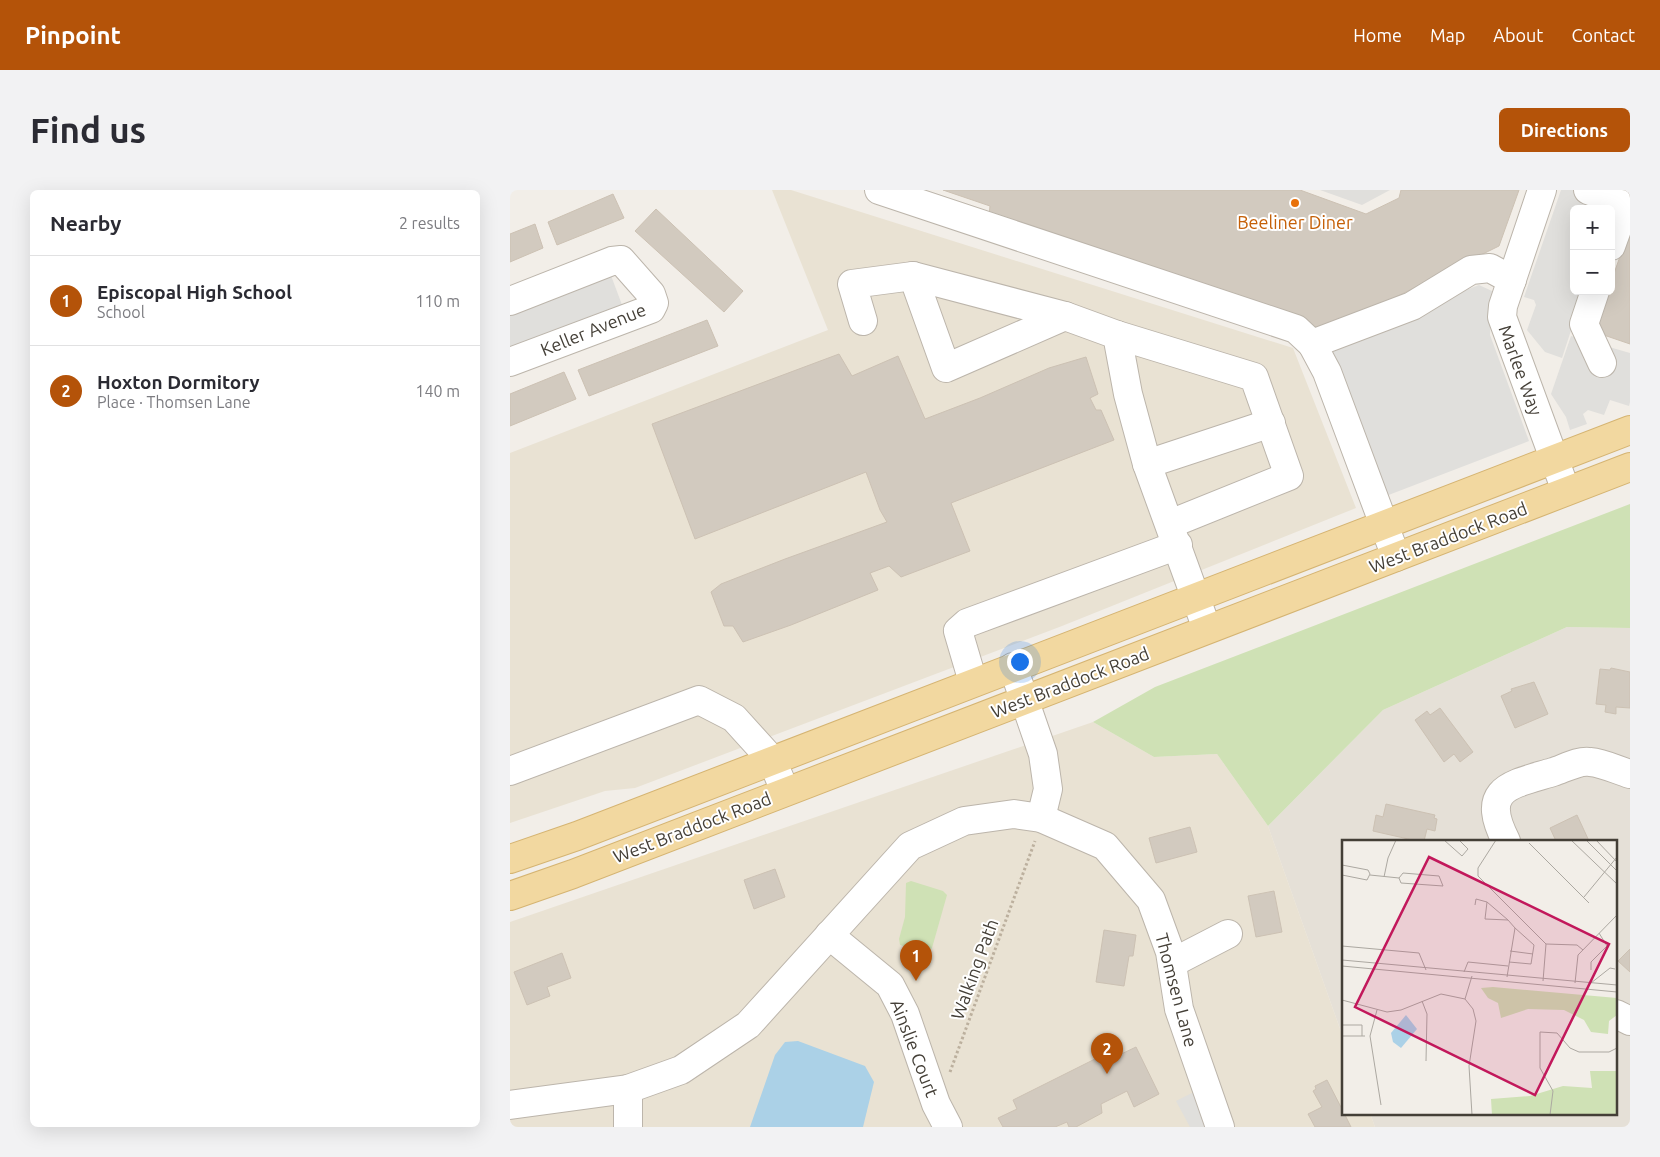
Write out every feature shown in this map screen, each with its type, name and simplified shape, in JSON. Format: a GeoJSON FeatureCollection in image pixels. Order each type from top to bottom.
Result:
{"type":"FeatureCollection","features":[{"type":"Feature","properties":{"kind":"main road","name":"West Braddock Road"},"geometry":{"type":"LineString","coordinates":[[510,859],[577,836],[1630,430]]}},
{"type":"Feature","properties":{"kind":"main road","name":"West Braddock Road"},"geometry":{"type":"LineString","coordinates":[[510,896],[573,874],[1630,467]]}},
{"type":"Feature","properties":{"kind":"street"},"geometry":{"type":"LineString","coordinates":[[878,190],[1296,329],[1312,344],[1327,372],[1396,557]]}},
{"type":"Feature","properties":{"kind":"street","name":"Marlee Way"},"geometry":{"type":"LineString","coordinates":[[1542,190],[1512,280],[1502,317],[1566,491]]}},
{"type":"Feature","properties":{"kind":"street"},"geometry":{"type":"LineString","coordinates":[[1588,190],[1626,204],[1615,235]]}},
{"type":"Feature","properties":{"kind":"street","name":"Keller Avenue"},"geometry":{"type":"LineString","coordinates":[[510,301],[612,261],[621,260],[651,294],[654,303],[651,309],[510,362]]}},
{"type":"Feature","properties":{"kind":"street"},"geometry":{"type":"LineString","coordinates":[[1312,344],[1412,306],[1471,270],[1490,268],[1512,280]]}},
{"type":"Feature","properties":{"kind":"street"},"geometry":{"type":"LineString","coordinates":[[912,276],[946,368],[1065,316]]}},
{"type":"Feature","properties":{"kind":"street"},"geometry":{"type":"LineString","coordinates":[[863,321],[852,284],[912,276],[1065,316],[1117,335],[1254,377],[1289,476],[1174,534],[967,623],[958,631],[973,682]]}},
{"type":"Feature","properties":{"kind":"street"},"geometry":{"type":"LineString","coordinates":[[1594,295],[1584,324],[1602,363]]}},
{"type":"Feature","properties":{"kind":"street"},"geometry":{"type":"LineString","coordinates":[[1117,335],[1128,394],[1147,464],[1207,629]]}},
{"type":"Feature","properties":{"kind":"street"},"geometry":{"type":"LineString","coordinates":[[1147,464],[1271,424]]}},
{"type":"Feature","properties":{"kind":"street"},"geometry":{"type":"LineString","coordinates":[[1013,667],[1042,754],[1048,789],[1041,818]]}},
{"type":"Feature","properties":{"kind":"street"},"geometry":{"type":"LineString","coordinates":[[510,771],[699,700],[734,718],[772,760],[785,791]]}},
{"type":"Feature","properties":{"kind":"street"},"geometry":{"type":"LineString","coordinates":[[1505,840],[1497,824],[1495,810],[1497,799],[1509,785],[1588,761],[1630,774]]}},
{"type":"Feature","properties":{"kind":"street","name":"Thomsen Lane"},"geometry":{"type":"LineString","coordinates":[[510,1105],[628,1089],[681,1070],[748,1025],[910,846],[964,821],[1014,814],[1041,818],[1105,846],[1150,900],[1172,963],[1179,1009],[1220,1127]]}},
{"type":"Feature","properties":{"kind":"street"},"geometry":{"type":"LineString","coordinates":[[1172,963],[1228,934]]}},
{"type":"Feature","properties":{"kind":"street","name":"Ainslie Court"},"geometry":{"type":"LineString","coordinates":[[830,935],[890,985],[905,1014],[942,1116]]}},
{"type":"Feature","properties":{"kind":"street"},"geometry":{"type":"LineString","coordinates":[[1618,1015],[1630,1021]]}},
{"type":"Feature","properties":{"kind":"street"},"geometry":{"type":"LineString","coordinates":[[628,1089],[628,1127]]}},
{"type":"Feature","properties":{"kind":"path","name":"Walking Path"},"geometry":{"type":"LineString","coordinates":[[942,1116],[1032,850],[1041,818]]}},
{"type":"Feature","properties":{"kind":"shaded area"},"geometry":{"type":"Polygon","coordinates":[[[772,190],[791,190],[1293,348],[1356,508],[1062,626],[635,788],[605,791],[510,823],[510,453],[828,330],[772,190]]]}},
{"type":"Feature","properties":{"kind":"shaded area"},"geometry":{"type":"Polygon","coordinates":[[[1320,190],[1390,190],[1362,205],[1320,190]]]}},
{"type":"Feature","properties":{"kind":"shaded area"},"geometry":{"type":"Polygon","coordinates":[[[1561,190],[1576,190],[1596,203],[1595,205],[1570,205],[1570,295],[1583,295],[1562,358],[1545,352],[1527,330],[1536,305],[1534,300],[1524,297],[1561,190]]]}},
{"type":"Feature","properties":{"kind":"shaded area"},"geometry":{"type":"Polygon","coordinates":[[[603,254],[631,329],[510,374],[510,289],[603,254]]]}},
{"type":"Feature","properties":{"kind":"shaded area"},"geometry":{"type":"Polygon","coordinates":[[[1479,285],[1492,291],[1490,335],[1529,441],[1386,496],[1327,344],[1479,285]]]}},
{"type":"Feature","properties":{"kind":"shaded area"},"geometry":{"type":"Polygon","coordinates":[[[1571,336],[1630,353],[1630,402],[1629,406],[1610,400],[1604,415],[1588,410],[1583,414],[1587,424],[1570,430],[1566,417],[1551,394],[1571,336]]]}},
{"type":"Feature","properties":{"kind":"shaded area"},"geometry":{"type":"Polygon","coordinates":[[[1567,627],[1630,628],[1630,1124],[1627,1127],[1375,1127],[1370,1114],[1618,1114],[1618,840],[1342,840],[1342,1034],[1268,826],[1383,710],[1567,627]]]}},
{"type":"Feature","properties":{"kind":"shaded area"},"geometry":{"type":"Polygon","coordinates":[[[1093,722],[1154,757],[1217,754],[1268,826],[1342,1034],[1342,1114],[1370,1114],[1375,1127],[510,1127],[510,922],[1093,722]]]}},
{"type":"Feature","properties":{"kind":"shaded area"},"geometry":{"type":"Polygon","coordinates":[[[1212,1083],[1220,1127],[1190,1127],[1176,1101],[1212,1083]]]}},
{"type":"Feature","properties":{"kind":"green space"},"geometry":{"type":"Polygon","coordinates":[[[1630,504],[1630,628],[1567,627],[1383,710],[1268,826],[1217,754],[1154,757],[1093,722],[1155,687],[1630,504]]]}},
{"type":"Feature","properties":{"kind":"green space"},"geometry":{"type":"Polygon","coordinates":[[[911,881],[943,891],[947,895],[932,948],[927,953],[900,945],[899,939],[905,917],[906,883],[911,881]]]}},
{"type":"Feature","properties":{"kind":"water"},"geometry":{"type":"Polygon","coordinates":[[[798,1041],[865,1066],[874,1082],[863,1127],[750,1127],[775,1055],[785,1042],[798,1041]]]}},
{"type":"Feature","properties":{"kind":"building"},"geometry":{"type":"Polygon","coordinates":[[[943,190],[1300,190],[1366,214],[1399,198],[1401,190],[1519,190],[1499,246],[1327,331],[989,216],[990,206],[943,190]]]}},
{"type":"Feature","properties":{"kind":"building"},"geometry":{"type":"Polygon","coordinates":[[[1619,190],[1630,190],[1630,344],[1595,332],[1607,295],[1615,295],[1615,271],[1629,231],[1619,190]]]}},
{"type":"Feature","properties":{"kind":"building"},"geometry":{"type":"Polygon","coordinates":[[[613,194],[624,218],[557,245],[548,222],[613,194]]]}},
{"type":"Feature","properties":{"kind":"building"},"geometry":{"type":"Polygon","coordinates":[[[656,209],[743,291],[724,312],[635,231],[656,209]]]}},
{"type":"Feature","properties":{"kind":"building"},"geometry":{"type":"Polygon","coordinates":[[[535,224],[543,248],[510,262],[510,234],[535,224]]]}},
{"type":"Feature","properties":{"kind":"building"},"geometry":{"type":"Polygon","coordinates":[[[707,320],[718,346],[589,396],[578,370],[707,320]]]}},
{"type":"Feature","properties":{"kind":"building"},"geometry":{"type":"Polygon","coordinates":[[[839,354],[852,376],[898,356],[925,419],[1049,368],[1086,357],[1098,394],[1090,398],[1096,410],[1101,410],[1114,440],[951,503],[970,551],[901,577],[889,566],[870,573],[878,590],[743,642],[733,626],[724,626],[711,592],[721,584],[887,522],[880,510],[866,472],[695,539],[652,424],[839,354]]]}},
{"type":"Feature","properties":{"kind":"building"},"geometry":{"type":"Polygon","coordinates":[[[564,372],[576,399],[510,426],[510,394],[564,372]]]}},
{"type":"Feature","properties":{"kind":"building"},"geometry":{"type":"Polygon","coordinates":[[[1611,668],[1630,672],[1630,708],[1616,707],[1616,714],[1605,712],[1606,705],[1596,704],[1600,669],[1610,670],[1611,668]]]}},
{"type":"Feature","properties":{"kind":"building"},"geometry":{"type":"Polygon","coordinates":[[[1534,682],[1548,714],[1515,728],[1501,696],[1512,691],[1511,689],[1534,682]]]}},
{"type":"Feature","properties":{"kind":"building"},"geometry":{"type":"Polygon","coordinates":[[[1440,708],[1473,752],[1460,762],[1454,754],[1444,762],[1415,720],[1427,711],[1430,715],[1440,708]]]}},
{"type":"Feature","properties":{"kind":"building"},"geometry":{"type":"Polygon","coordinates":[[[1386,804],[1435,815],[1434,818],[1437,819],[1435,831],[1427,829],[1424,840],[1413,840],[1373,831],[1376,815],[1383,817],[1386,804]]]}},
{"type":"Feature","properties":{"kind":"building"},"geometry":{"type":"Polygon","coordinates":[[[1577,815],[1589,840],[1556,840],[1550,828],[1577,815]]]}},
{"type":"Feature","properties":{"kind":"building"},"geometry":{"type":"Polygon","coordinates":[[[1190,827],[1197,852],[1156,863],[1149,838],[1190,827]]]}},
{"type":"Feature","properties":{"kind":"building"},"geometry":{"type":"Polygon","coordinates":[[[775,869],[785,897],[754,909],[744,880],[775,869]]]}},
{"type":"Feature","properties":{"kind":"building"},"geometry":{"type":"Polygon","coordinates":[[[1274,891],[1282,932],[1256,937],[1248,896],[1274,891]]]}},
{"type":"Feature","properties":{"kind":"building"},"geometry":{"type":"Polygon","coordinates":[[[1104,930],[1136,935],[1133,956],[1129,956],[1124,986],[1096,982],[1104,930]]]}},
{"type":"Feature","properties":{"kind":"building"},"geometry":{"type":"Polygon","coordinates":[[[1630,949],[1630,972],[1618,961],[1630,949]]]}},
{"type":"Feature","properties":{"kind":"building"},"geometry":{"type":"Polygon","coordinates":[[[562,953],[571,978],[547,987],[550,996],[527,1005],[514,972],[562,953]]]}},
{"type":"Feature","properties":{"kind":"building"},"geometry":{"type":"Polygon","coordinates":[[[1136,1047],[1159,1094],[1134,1107],[1127,1091],[1101,1104],[1102,1113],[1076,1127],[1069,1127],[1067,1122],[1055,1127],[1003,1127],[998,1118],[1017,1109],[1013,1100],[1111,1051],[1115,1057],[1136,1047]]]}},
{"type":"Feature","properties":{"kind":"building"},"geometry":{"type":"Polygon","coordinates":[[[1327,1080],[1342,1109],[1342,1114],[1344,1114],[1351,1127],[1315,1127],[1308,1114],[1322,1107],[1313,1091],[1316,1089],[1315,1086],[1327,1080]]]}},
{"type":"Feature","properties":{"kind":"place","name":"Beeliner Diner"},"geometry":{"type":"Point","coordinates":[1295,203]}},
{"type":"Feature","properties":{"kind":"place","name":"Episcopal High School"},"geometry":{"type":"Point","coordinates":[916,981]}},
{"type":"Feature","properties":{"kind":"place","name":"Hoxton Dormitory"},"geometry":{"type":"Point","coordinates":[1107,1074]}}]}
